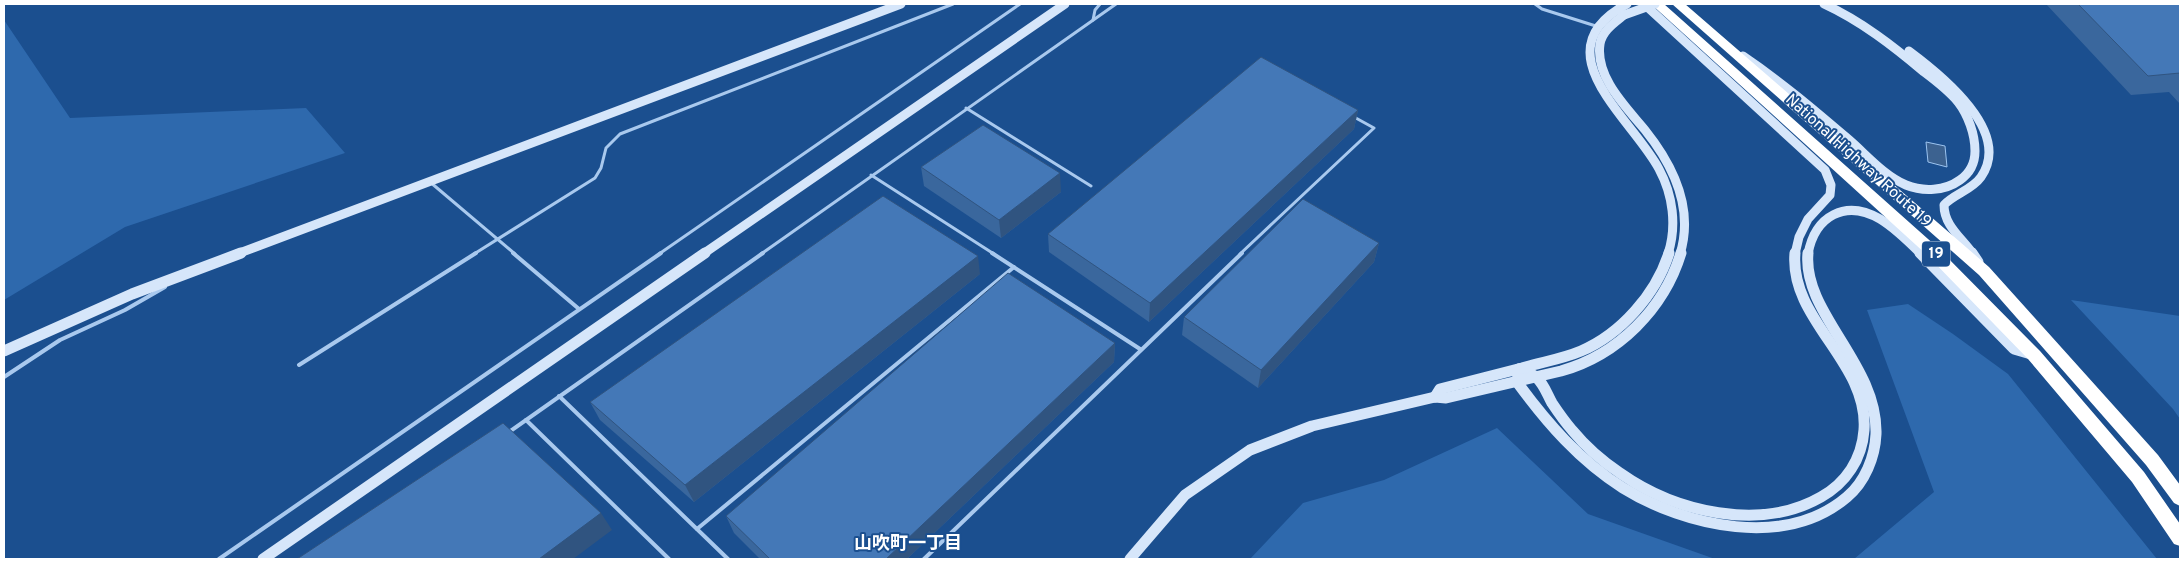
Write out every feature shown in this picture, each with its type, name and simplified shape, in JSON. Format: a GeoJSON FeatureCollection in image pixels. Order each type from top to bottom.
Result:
{"type":"FeatureCollection","features":[{"type":"Feature","properties":{"kind":"highway","name":"National Highway Route 19"},"geometry":{"type":"LineString","coordinates":[[1656,4],[1932,251],[2034,355],[2138,477],[2180,538]]}},
{"type":"Feature","properties":{"kind":"highway","name":"National Highway Route 19"},"geometry":{"type":"LineString","coordinates":[[1678,4],[1984,271],[2152,460],[2180,498]]}},
{"type":"Feature","properties":{"kind":"street"},"geometry":{"type":"LineString","coordinates":[[4,351],[59,325],[187,274],[901,4]]}},
{"type":"Feature","properties":{"kind":"street"},"geometry":{"type":"LineString","coordinates":[[263,559],[1065,4]]}},
{"type":"Feature","properties":{"kind":"street"},"geometry":{"type":"LineString","coordinates":[[1435,397],[1440,389],[1562,358],[1589,347],[1611,333],[1630,317],[1657,282],[1665,265],[1670,244],[1673,214],[1666,184],[1649,153],[1594,76],[1590,63],[1592,38],[1627,4]]}},
{"type":"Feature","properties":{"kind":"street"},"geometry":{"type":"LineString","coordinates":[[1519,369],[1536,377],[1568,426],[1598,457],[1630,479],[1666,498],[1699,508],[1741,514],[1786,511],[1806,506],[1827,494],[1845,480],[1856,462],[1863,441],[1864,419],[1854,383],[1806,302],[1798,285],[1795,267],[1794,254],[1796,242],[1804,225],[1830,195],[1832,185],[1825,170],[1644,4]]}},
{"type":"Feature","properties":{"kind":"street"},"geometry":{"type":"LineString","coordinates":[[1620,12],[1656,4]]}},
{"type":"Feature","properties":{"kind":"street"},"geometry":{"type":"LineString","coordinates":[[1731,50],[1744,56],[1772,77],[1892,176],[1906,184],[1923,190],[1941,189],[1956,184],[1966,176],[1973,165],[1975,157],[1976,141],[1962,108],[1948,92],[1873,31],[1847,14],[1824,4]]}},
{"type":"Feature","properties":{"kind":"street"},"geometry":{"type":"LineString","coordinates":[[1837,4],[1882,30],[1941,76],[1963,96],[1979,119],[1988,150],[1985,171],[1971,188],[1947,201],[1944,206],[1946,220],[1962,238],[1984,271]]}},
{"type":"Feature","properties":{"kind":"street"},"geometry":{"type":"LineString","coordinates":[[1130,559],[1185,495],[1250,450],[1312,426],[1435,397],[1446,398],[1572,367],[1627,338],[1653,310],[1679,265],[1683,248],[1685,212],[1673,174],[1646,132],[1606,78],[1600,63],[1602,28]]}},
{"type":"Feature","properties":{"kind":"street"},"geometry":{"type":"LineString","coordinates":[[1519,369],[1516,382],[1531,403],[1588,464],[1624,488],[1662,508],[1698,520],[1724,525],[1770,526],[1792,524],[1816,517],[1837,506],[1856,490],[1869,470],[1876,446],[1876,423],[1866,384],[1819,301],[1808,269],[1809,247],[1824,218],[1850,210],[1880,219],[1920,253],[2014,349],[2034,355]]}},
{"type":"Feature","properties":{"kind":"lane"},"geometry":{"type":"LineString","coordinates":[[299,364],[595,178],[601,168],[606,148],[620,134],[953,4]]}},
{"type":"Feature","properties":{"kind":"lane"},"geometry":{"type":"LineString","coordinates":[[219,559],[1020,4]]}},
{"type":"Feature","properties":{"kind":"lane"},"geometry":{"type":"LineString","coordinates":[[1093,20],[1095,10],[1100,4]]}},
{"type":"Feature","properties":{"kind":"lane"},"geometry":{"type":"LineString","coordinates":[[502,437],[1116,4]]}},
{"type":"Feature","properties":{"kind":"lane"},"geometry":{"type":"LineString","coordinates":[[1535,4],[1542,9],[1602,28]]}},
{"type":"Feature","properties":{"kind":"lane"},"geometry":{"type":"LineString","coordinates":[[966,108],[1091,186]]}},
{"type":"Feature","properties":{"kind":"lane"},"geometry":{"type":"LineString","coordinates":[[924,559],[1140,349],[1374,128],[1350,114]]}},
{"type":"Feature","properties":{"kind":"lane"},"geometry":{"type":"LineString","coordinates":[[871,175],[1140,349]]}},
{"type":"Feature","properties":{"kind":"lane"},"geometry":{"type":"LineString","coordinates":[[430,182],[579,309]]}},
{"type":"Feature","properties":{"kind":"lane"},"geometry":{"type":"LineString","coordinates":[[697,529],[1014,267]]}},
{"type":"Feature","properties":{"kind":"lane"},"geometry":{"type":"LineString","coordinates":[[4,377],[60,340],[126,310],[187,274]]}},
{"type":"Feature","properties":{"kind":"lane"},"geometry":{"type":"LineString","coordinates":[[559,396],[728,559]]}},
{"type":"Feature","properties":{"kind":"lane"},"geometry":{"type":"LineString","coordinates":[[526,420],[668,559]]}},
{"type":"Feature","properties":{"kind":"shaded area"},"geometry":{"type":"Polygon","coordinates":[[[4,20],[70,118],[306,108],[345,153],[125,227],[4,300],[4,20]]]}},
{"type":"Feature","properties":{"kind":"shaded area"},"geometry":{"type":"Polygon","coordinates":[[[1926,142],[1945,146],[1947,167],[1928,162],[1926,142]]]}},
{"type":"Feature","properties":{"kind":"shaded area"},"geometry":{"type":"Polygon","coordinates":[[[2071,300],[2180,316],[2180,419],[2173,409],[2071,300]]]}},
{"type":"Feature","properties":{"kind":"shaded area"},"geometry":{"type":"Polygon","coordinates":[[[1908,304],[2008,374],[2157,559],[1854,559],[1934,492],[1867,310],[1908,304]]]}},
{"type":"Feature","properties":{"kind":"shaded area"},"geometry":{"type":"Polygon","coordinates":[[[1497,428],[1588,514],[1715,559],[1250,559],[1303,503],[1384,480],[1497,428]]]}},
{"type":"Feature","properties":{"kind":"building"},"geometry":{"type":"Polygon","coordinates":[[[2078,4],[2180,4],[2180,73],[2148,76],[2078,4]]]}},
{"type":"Feature","properties":{"kind":"building"},"geometry":{"type":"Polygon","coordinates":[[[1261,57],[1358,110],[1150,303],[1048,234],[1261,57]]]}},
{"type":"Feature","properties":{"kind":"building"},"geometry":{"type":"Polygon","coordinates":[[[983,125],[1060,173],[999,220],[921,167],[983,125]]]}},
{"type":"Feature","properties":{"kind":"building"},"geometry":{"type":"Polygon","coordinates":[[[883,196],[978,256],[685,485],[590,402],[883,196]]]}},
{"type":"Feature","properties":{"kind":"building"},"geometry":{"type":"Polygon","coordinates":[[[1303,199],[1379,243],[1261,370],[1184,317],[1303,199]]]}},
{"type":"Feature","properties":{"kind":"building"},"geometry":{"type":"Polygon","coordinates":[[[1008,273],[1115,343],[886,559],[770,559],[726,516],[1008,273]]]}},
{"type":"Feature","properties":{"kind":"building"},"geometry":{"type":"Polygon","coordinates":[[[503,423],[601,513],[539,559],[297,559],[503,423]]]}},
{"type":"Feature","properties":{"kind":"district","name":"山吹町一丁目"},"geometry":{"type":"Point","coordinates":[908,544]}}]}
